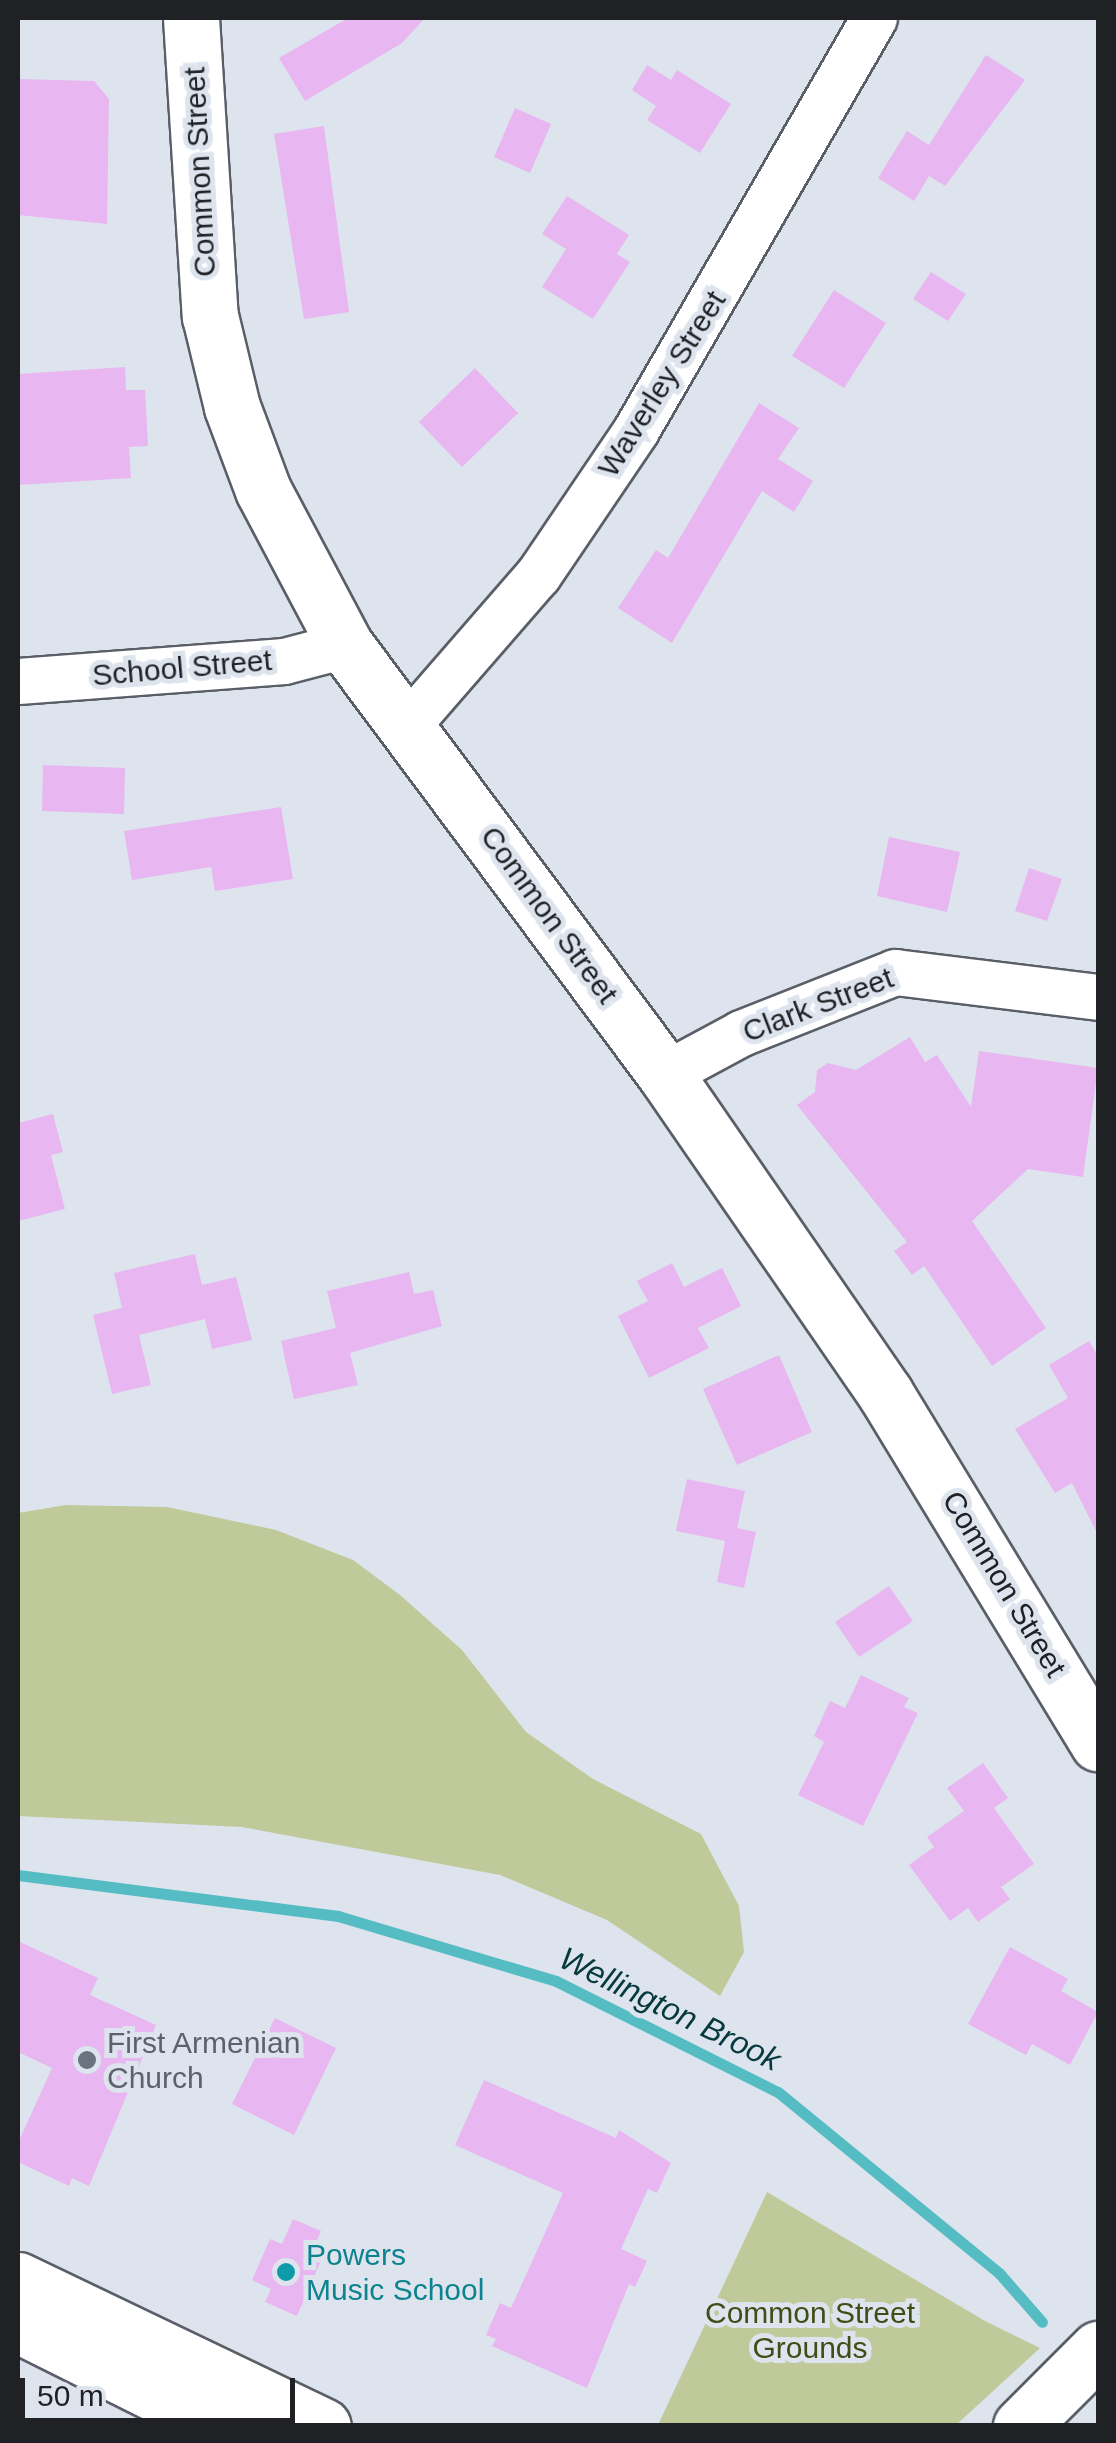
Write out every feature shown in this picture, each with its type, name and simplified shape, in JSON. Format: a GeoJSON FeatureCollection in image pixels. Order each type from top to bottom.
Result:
{"type":"FeatureCollection","features":[{"type":"Feature","properties":{"kind":"main road","name":"Common Street"},"geometry":{"type":"LineString","coordinates":[[191,18],[204,264],[222,371],[251,462],[345,645],[410,722],[665,1074],[933,1467],[1098,1744]]}},
{"type":"Feature","properties":{"kind":"main road"},"geometry":{"type":"LineString","coordinates":[[34,2310],[221,2426]]}},
{"type":"Feature","properties":{"kind":"main road"},"geometry":{"type":"LineString","coordinates":[[34,2310],[324,2426]]}},
{"type":"Feature","properties":{"kind":"main road"},"geometry":{"type":"LineString","coordinates":[[1021,2426],[1098,2349]]}},
{"type":"Feature","properties":{"kind":"street","name":"Waverley Street"},"geometry":{"type":"LineString","coordinates":[[410,722],[538,575],[636,430],[874,18]]}},
{"type":"Feature","properties":{"kind":"street","name":"School Street"},"geometry":{"type":"LineString","coordinates":[[18,681],[271,662],[345,645]]}},
{"type":"Feature","properties":{"kind":"street","name":"Clark Street"},"geometry":{"type":"LineString","coordinates":[[665,1074],[731,1038],[895,972],[1098,997]]}},
{"type":"Feature","properties":{"kind":"green space"},"geometry":{"type":"Polygon","coordinates":[[[66,1505],[167,1507],[276,1530],[353,1560],[400,1595],[462,1650],[526,1732],[593,1779],[701,1834],[739,1906],[744,1952],[720,1996],[607,1920],[500,1875],[242,1827],[18,1816],[18,1513],[66,1505]]]}},
{"type":"Feature","properties":{"kind":"green space","name":"Common Street Grounds"},"geometry":{"type":"Polygon","coordinates":[[[767,2192],[985,2321],[1040,2348],[956,2425],[658,2425],[767,2192]]]}},
{"type":"Feature","properties":{"kind":"building"},"geometry":{"type":"Polygon","coordinates":[[[348,18],[425,18],[402,43],[305,101],[279,58],[348,18]]]}},
{"type":"Feature","properties":{"kind":"building"},"geometry":{"type":"Polygon","coordinates":[[[986,55],[1025,80],[945,186],[929,176],[914,201],[878,178],[907,131],[929,145],[986,55]]]}},
{"type":"Feature","properties":{"kind":"building"},"geometry":{"type":"Polygon","coordinates":[[[647,65],[671,80],[677,70],[731,104],[700,153],[647,120],[656,106],[632,90],[647,65]]]}},
{"type":"Feature","properties":{"kind":"building"},"geometry":{"type":"Polygon","coordinates":[[[18,79],[94,81],[109,99],[107,224],[18,215],[18,79]]]}},
{"type":"Feature","properties":{"kind":"building"},"geometry":{"type":"Polygon","coordinates":[[[515,108],[551,124],[530,173],[494,157],[515,108]]]}},
{"type":"Feature","properties":{"kind":"building"},"geometry":{"type":"Polygon","coordinates":[[[324,126],[349,312],[304,319],[274,134],[324,126]]]}},
{"type":"Feature","properties":{"kind":"building"},"geometry":{"type":"Polygon","coordinates":[[[567,196],[629,235],[617,254],[630,262],[593,319],[542,287],[566,249],[542,234],[567,196]]]}},
{"type":"Feature","properties":{"kind":"building"},"geometry":{"type":"Polygon","coordinates":[[[931,272],[966,294],[948,321],[913,299],[931,272]]]}},
{"type":"Feature","properties":{"kind":"building"},"geometry":{"type":"Polygon","coordinates":[[[834,290],[886,323],[844,388],[792,356],[834,290]]]}},
{"type":"Feature","properties":{"kind":"building"},"geometry":{"type":"Polygon","coordinates":[[[125,367],[126,390],[145,390],[148,446],[129,447],[131,478],[18,485],[18,374],[125,367]]]}},
{"type":"Feature","properties":{"kind":"building"},"geometry":{"type":"Polygon","coordinates":[[[475,368],[518,413],[462,467],[419,422],[475,368]]]}},
{"type":"Feature","properties":{"kind":"building"},"geometry":{"type":"Polygon","coordinates":[[[759,403],[799,428],[778,459],[813,481],[794,512],[762,491],[672,643],[618,608],[656,550],[668,558],[759,403]]]}},
{"type":"Feature","properties":{"kind":"building"},"geometry":{"type":"Polygon","coordinates":[[[43,765],[125,768],[124,814],[42,811],[43,765]]]}},
{"type":"Feature","properties":{"kind":"building"},"geometry":{"type":"Polygon","coordinates":[[[281,807],[293,879],[215,891],[211,867],[132,880],[124,831],[281,807]]]}},
{"type":"Feature","properties":{"kind":"building"},"geometry":{"type":"Polygon","coordinates":[[[889,837],[960,852],[947,912],[877,896],[889,837]]]}},
{"type":"Feature","properties":{"kind":"building"},"geometry":{"type":"Polygon","coordinates":[[[1029,868],[1062,879],[1047,921],[1015,911],[1029,868]]]}},
{"type":"Feature","properties":{"kind":"building"},"geometry":{"type":"Polygon","coordinates":[[[910,1037],[925,1062],[937,1055],[971,1107],[979,1051],[1098,1068],[1083,1177],[1028,1169],[972,1221],[1046,1328],[992,1366],[924,1266],[912,1275],[894,1251],[907,1242],[797,1105],[815,1092],[817,1070],[828,1063],[856,1070],[910,1037]]]}},
{"type":"Feature","properties":{"kind":"building"},"geometry":{"type":"Polygon","coordinates":[[[53,1114],[63,1152],[51,1155],[65,1209],[18,1221],[18,1123],[53,1114]]]}},
{"type":"Feature","properties":{"kind":"building"},"geometry":{"type":"Polygon","coordinates":[[[195,1254],[202,1285],[236,1277],[252,1340],[212,1349],[205,1319],[139,1335],[151,1385],[112,1394],[93,1315],[122,1308],[114,1273],[195,1254]]]}},
{"type":"Feature","properties":{"kind":"building"},"geometry":{"type":"Polygon","coordinates":[[[672,1263],[684,1287],[722,1268],[741,1306],[698,1328],[709,1348],[649,1378],[618,1316],[648,1301],[637,1281],[672,1263]]]}},
{"type":"Feature","properties":{"kind":"building"},"geometry":{"type":"Polygon","coordinates":[[[409,1272],[414,1294],[433,1290],[442,1326],[350,1353],[358,1385],[294,1399],[281,1341],[336,1328],[327,1291],[409,1272]]]}},
{"type":"Feature","properties":{"kind":"building"},"geometry":{"type":"Polygon","coordinates":[[[1089,1341],[1098,1356],[1098,1535],[1072,1483],[1055,1493],[1015,1429],[1068,1398],[1049,1365],[1089,1341]]]}},
{"type":"Feature","properties":{"kind":"building"},"geometry":{"type":"Polygon","coordinates":[[[779,1355],[812,1432],[737,1465],[703,1389],[779,1355]]]}},
{"type":"Feature","properties":{"kind":"building"},"geometry":{"type":"Polygon","coordinates":[[[687,1479],[745,1491],[737,1528],[756,1532],[744,1588],[717,1582],[725,1541],[676,1531],[687,1479]]]}},
{"type":"Feature","properties":{"kind":"building"},"geometry":{"type":"Polygon","coordinates":[[[889,1586],[913,1621],[859,1657],[835,1622],[889,1586]]]}},
{"type":"Feature","properties":{"kind":"building"},"geometry":{"type":"Polygon","coordinates":[[[861,1675],[909,1698],[904,1707],[918,1713],[863,1826],[798,1795],[824,1742],[814,1736],[830,1701],[845,1708],[861,1675]]]}},
{"type":"Feature","properties":{"kind":"building"},"geometry":{"type":"Polygon","coordinates":[[[983,1763],[1008,1798],[994,1808],[1034,1864],[1001,1887],[1010,1899],[978,1922],[968,1908],[950,1921],[909,1865],[934,1847],[927,1837],[964,1811],[947,1788],[983,1763]]]}},
{"type":"Feature","properties":{"kind":"building","name":"First Armenian Church"},"geometry":{"type":"Polygon","coordinates":[[[18,1941],[98,1978],[90,1995],[156,2025],[89,2186],[72,2178],[69,2186],[18,2162],[18,2143],[52,2068],[18,2052],[18,1941]]]}},
{"type":"Feature","properties":{"kind":"building"},"geometry":{"type":"Polygon","coordinates":[[[1010,1947],[1068,1979],[1061,1991],[1098,2012],[1070,2065],[1032,2044],[1026,2055],[968,2024],[1010,1947]]]}},
{"type":"Feature","properties":{"kind":"building"},"geometry":{"type":"Polygon","coordinates":[[[275,2018],[336,2048],[294,2135],[232,2104],[275,2018]]]}},
{"type":"Feature","properties":{"kind":"building"},"geometry":{"type":"Polygon","coordinates":[[[484,2080],[616,2138],[619,2130],[671,2163],[657,2193],[648,2189],[621,2249],[647,2261],[635,2287],[629,2284],[587,2388],[492,2346],[496,2339],[486,2335],[500,2303],[511,2308],[563,2193],[455,2145],[484,2080]]]}},
{"type":"Feature","properties":{"kind":"building","name":"Powers Music School"},"geometry":{"type":"Polygon","coordinates":[[[293,2219],[321,2231],[309,2259],[320,2263],[297,2316],[265,2302],[271,2289],[252,2280],[270,2239],[282,2244],[293,2219]]]}},
{"type":"Feature","properties":{"kind":"waterway","name":"Wellington Brook"},"geometry":{"type":"LineString","coordinates":[[18,1875],[338,1916],[556,1981],[778,2092],[999,2273],[1042,2322]]}},
{"type":"Feature","properties":{"kind":"place","name":"First Armenian Church"},"geometry":{"type":"Point","coordinates":[87,2060]}},
{"type":"Feature","properties":{"kind":"place","name":"Powers Music School"},"geometry":{"type":"Point","coordinates":[286,2272]}}]}
